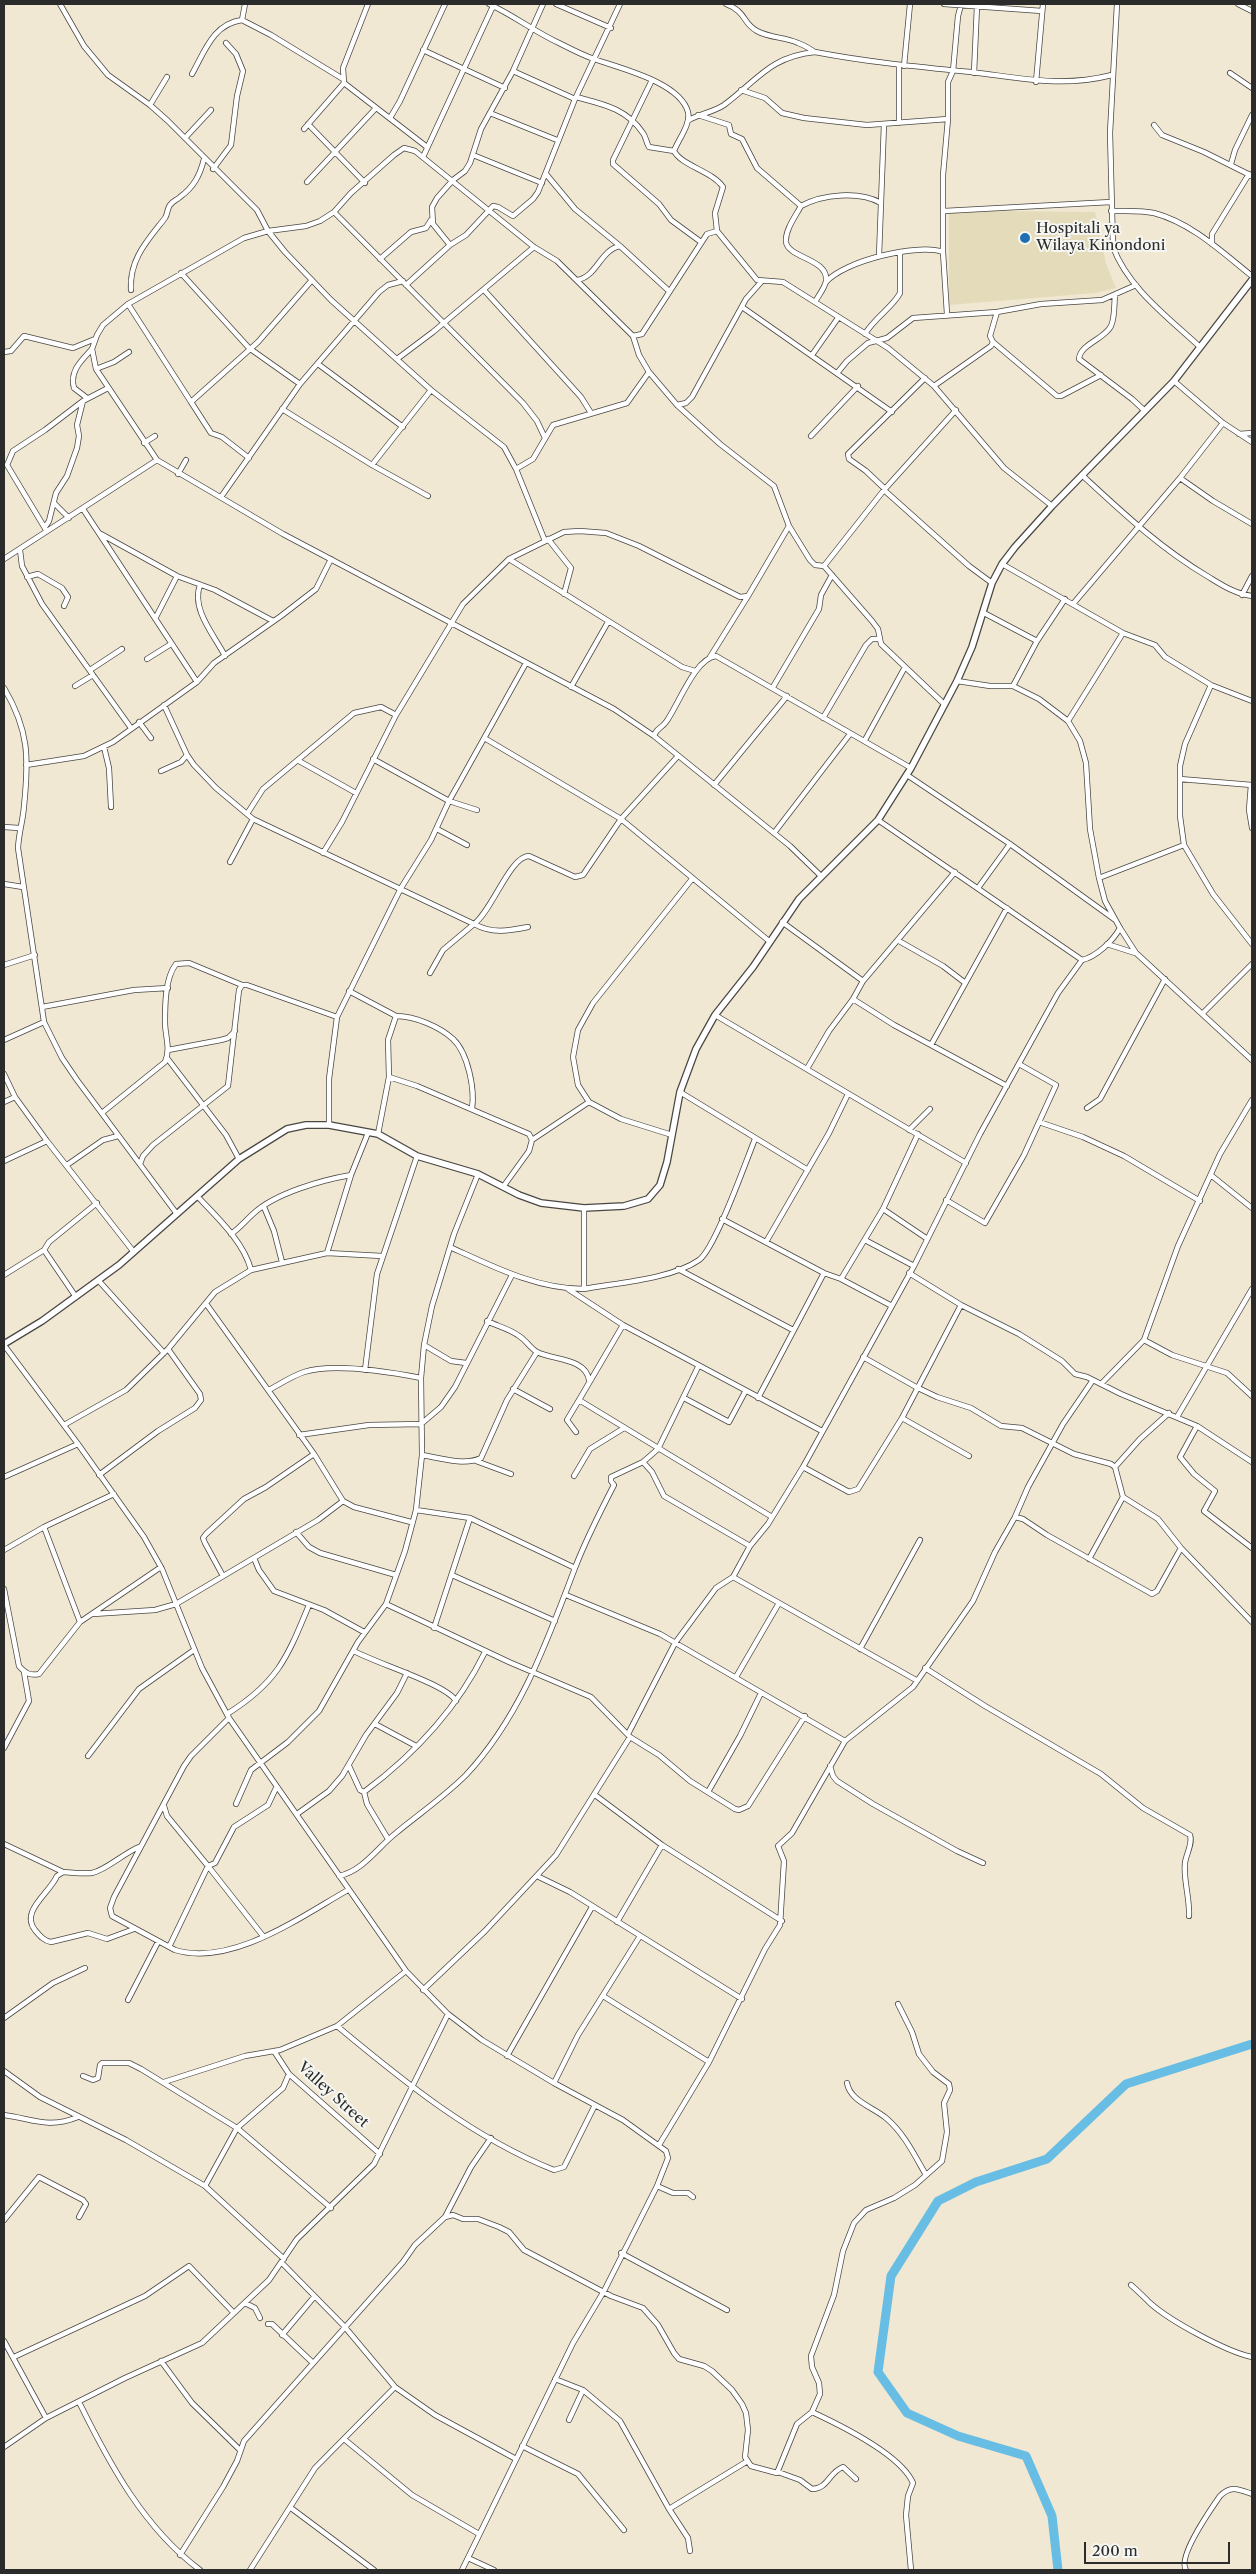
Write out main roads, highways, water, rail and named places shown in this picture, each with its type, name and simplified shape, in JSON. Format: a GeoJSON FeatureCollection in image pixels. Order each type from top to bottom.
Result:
{"type":"FeatureCollection","features":[{"type":"Feature","properties":{"kind":"waterway"},"geometry":{"type":"LineString","coordinates":[[1058,2570],[1052,2516],[1026,2456],[958,2436],[907,2413],[878,2372],[891,2276],[938,2201],[976,2182],[1047,2159],[1126,2084],[1252,2044]]}},
{"type":"Feature","properties":{"kind":"place","name":"Hospitali ya Wilaya Kinondoni"},"geometry":{"type":"Point","coordinates":[1025,238]}}]}
